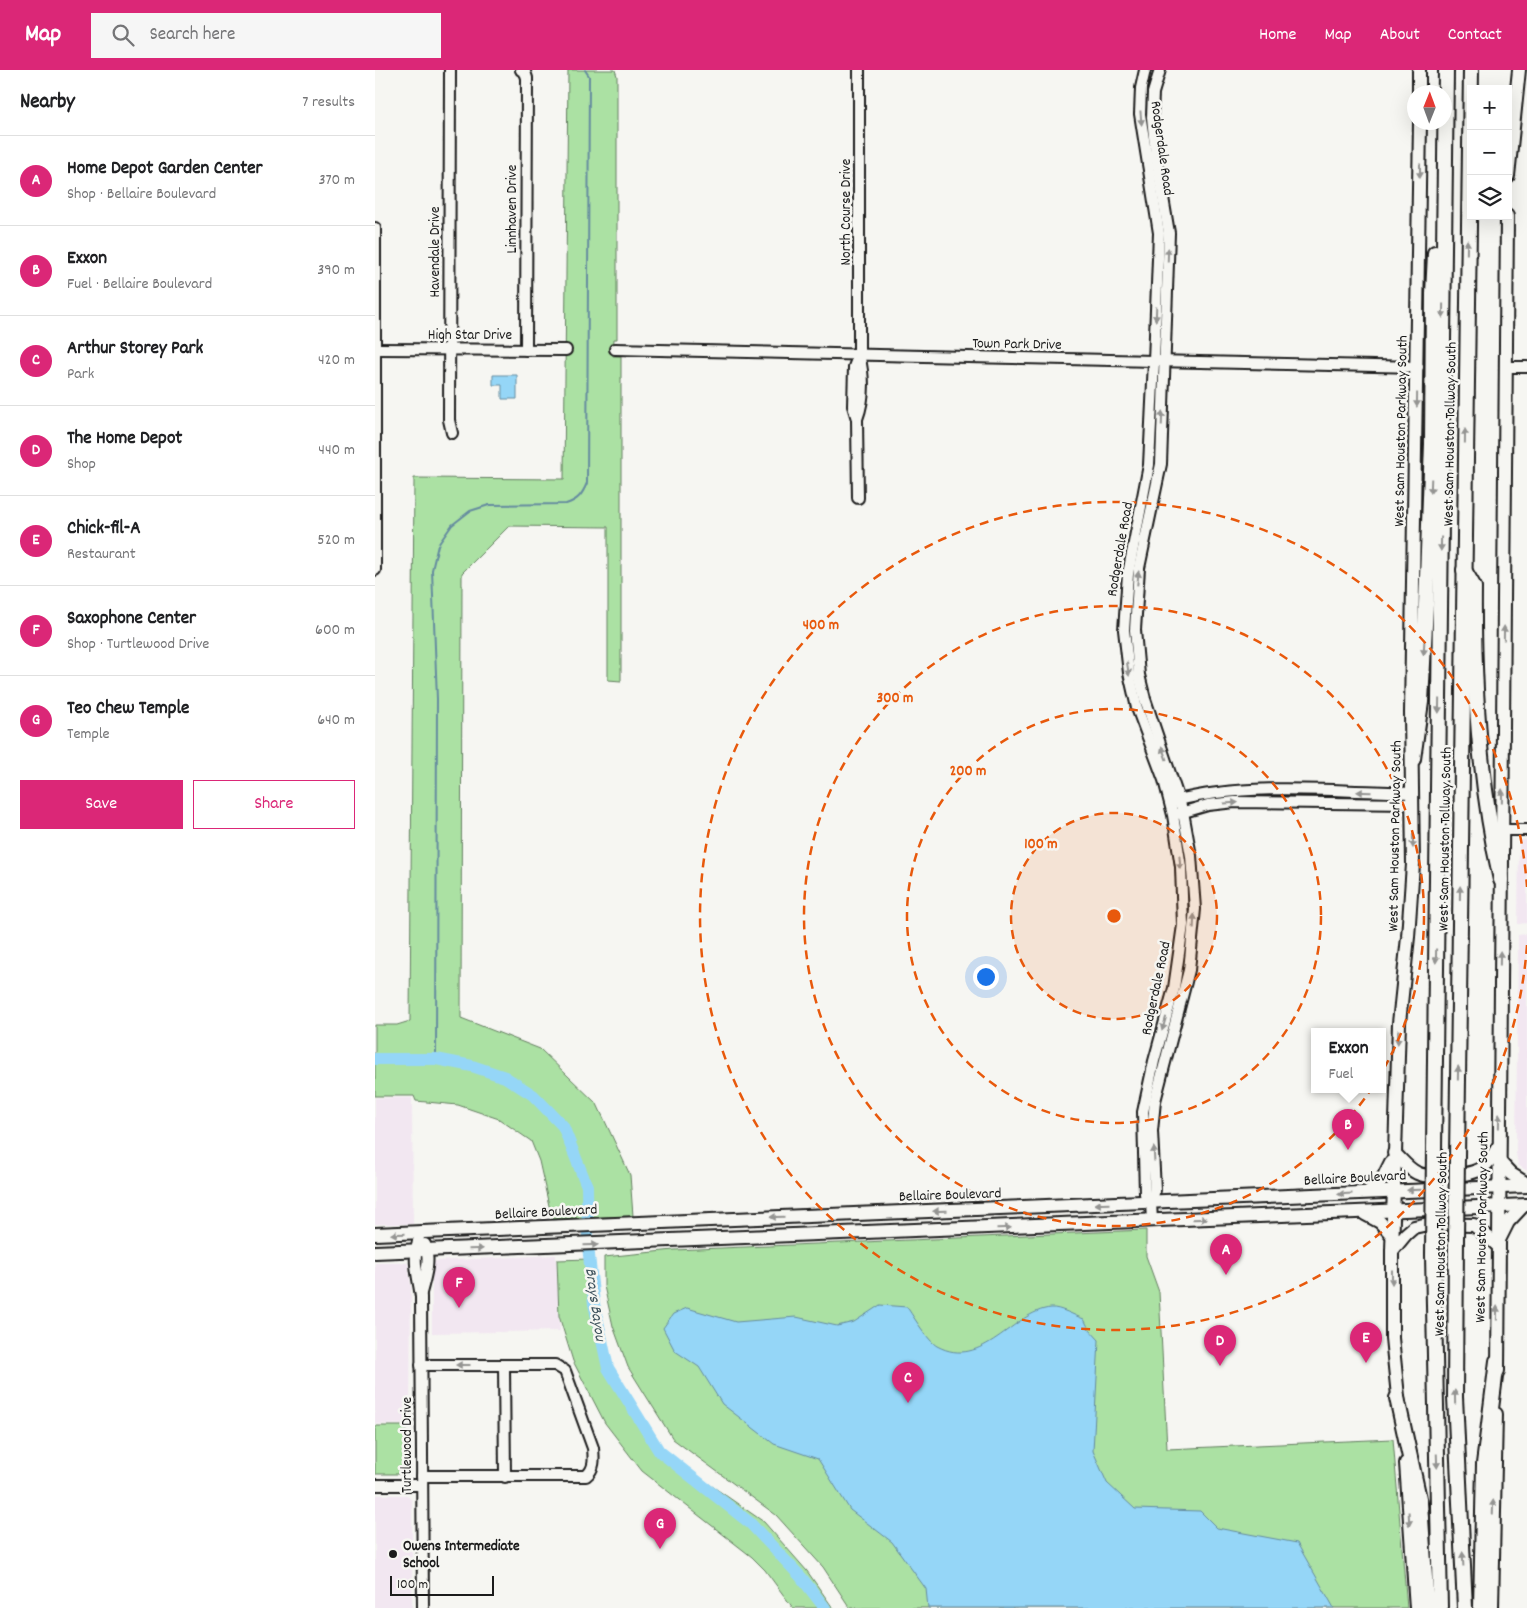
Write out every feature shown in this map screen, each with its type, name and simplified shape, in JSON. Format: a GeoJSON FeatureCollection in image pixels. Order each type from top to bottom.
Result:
{"type":"FeatureCollection","features":[{"type":"Feature","properties":{"kind":"highway","name":"West Sam Houston Tollway South"},"geometry":{"type":"LineString","coordinates":[[1446,70],[1446,85]]}},
{"type":"Feature","properties":{"kind":"highway","name":"West Sam Houston Tollway South"},"geometry":{"type":"LineString","coordinates":[[1465,1608],[1455,1403],[1471,70]]}},
{"type":"Feature","properties":{"kind":"highway"},"geometry":{"type":"LineString","coordinates":[[1413,759],[1421,702],[1424,644],[1432,444],[1433,294],[1443,130]]}},
{"type":"Feature","properties":{"kind":"highway","name":"West Sam Houston Tollway South"},"geometry":{"type":"LineString","coordinates":[[1440,1608],[1433,1255],[1446,130]]}},
{"type":"Feature","properties":{"kind":"highway"},"geometry":{"type":"LineString","coordinates":[[1464,569],[1474,587],[1477,732],[1493,845],[1501,880]]}},
{"type":"Feature","properties":{"kind":"highway"},"geometry":{"type":"LineString","coordinates":[[1481,1608],[1484,1464],[1497,1361]]}},
{"type":"Feature","properties":{"kind":"highway"},"geometry":{"type":"LineString","coordinates":[[1397,1398],[1419,1503],[1427,1608]]}},
{"type":"Feature","properties":{"kind":"main road"},"geometry":{"type":"LineString","coordinates":[[1419,70],[1419,85]]}},
{"type":"Feature","properties":{"kind":"main road"},"geometry":{"type":"LineString","coordinates":[[1508,175],[1519,70]]}},
{"type":"Feature","properties":{"kind":"main road","name":"West Sam Houston Parkway South"},"geometry":{"type":"LineString","coordinates":[[1416,1608],[1411,1558],[1408,1479],[1397,1398],[1392,1338],[1392,1251],[1399,1023],[1413,864],[1412,654],[1418,367],[1420,130]]}},
{"type":"Feature","properties":{"kind":"main road","name":"West Sam Houston Parkway South"},"geometry":{"type":"LineString","coordinates":[[1493,1608],[1492,1562],[1497,1361],[1507,220]]}},
{"type":"Feature","properties":{"kind":"main road"},"geometry":{"type":"LineString","coordinates":[[1368,1192],[1387,1174],[1394,1153],[1417,1173],[1426,1176],[1472,1173],[1484,1168],[1498,1154],[1511,1174],[1527,1185]]}},
{"type":"Feature","properties":{"kind":"main road","name":"Bellaire Boulevard"},"geometry":{"type":"LineString","coordinates":[[375,1234],[1527,1185]]}},
{"type":"Feature","properties":{"kind":"main road"},"geometry":{"type":"LineString","coordinates":[[375,1252],[421,1252],[1525,1205]]}},
{"type":"Feature","properties":{"kind":"main road"},"geometry":{"type":"LineString","coordinates":[[1392,1251],[1406,1234],[1414,1228],[1427,1224],[1474,1225],[1497,1244],[1508,1222],[1525,1205]]}},
{"type":"Feature","properties":{"kind":"main road"},"geometry":{"type":"LineString","coordinates":[[1363,1212],[1380,1222],[1393,1236]]}},
{"type":"Feature","properties":{"kind":"main road"},"geometry":{"type":"LineString","coordinates":[[850,1214],[850,1234]]}},
{"type":"Feature","properties":{"kind":"main road"},"geometry":{"type":"LineString","coordinates":[[539,1227],[540,1247]]}},
{"type":"Feature","properties":{"kind":"street","name":"Havendale Drive"},"geometry":{"type":"LineString","coordinates":[[450,70],[449,420],[453,433]]}},
{"type":"Feature","properties":{"kind":"street","name":"Linnhaven Drive"},"geometry":{"type":"LineString","coordinates":[[521,70],[525,72],[527,78],[526,350]]}},
{"type":"Feature","properties":{"kind":"street","name":"North Course Drive"},"geometry":{"type":"LineString","coordinates":[[857,498],[857,419],[853,406],[854,367],[859,354],[859,70]]}},
{"type":"Feature","properties":{"kind":"street","name":"Rodgerdale Road"},"geometry":{"type":"LineString","coordinates":[[1145,70],[1141,88],[1140,114],[1159,233],[1161,464],[1151,487],[1139,568],[1129,610],[1131,650],[1175,801],[1194,886],[1194,927],[1189,970],[1154,1080]]}},
{"type":"Feature","properties":{"kind":"street","name":"Rodgerdale Road"},"geometry":{"type":"LineString","coordinates":[[1159,361],[1169,233],[1156,156],[1152,117],[1153,93],[1160,70]]}},
{"type":"Feature","properties":{"kind":"street"},"geometry":{"type":"LineString","coordinates":[[375,228],[375,570]]}},
{"type":"Feature","properties":{"kind":"street","name":"High Star Drive"},"geometry":{"type":"LineString","coordinates":[[375,349],[566,350]]}},
{"type":"Feature","properties":{"kind":"street","name":"Town Park Drive"},"geometry":{"type":"LineString","coordinates":[[615,349],[1418,367]]}},
{"type":"Feature","properties":{"kind":"street"},"geometry":{"type":"LineString","coordinates":[[1507,367],[1527,368]]}},
{"type":"Feature","properties":{"kind":"street"},"geometry":{"type":"LineString","coordinates":[[1175,801],[1225,791],[1288,791],[1413,799]]}},
{"type":"Feature","properties":{"kind":"street"},"geometry":{"type":"LineString","coordinates":[[1288,791],[1288,803]]}},
{"type":"Feature","properties":{"kind":"street"},"geometry":{"type":"LineString","coordinates":[[1178,813],[1226,803],[1413,799]]}},
{"type":"Feature","properties":{"kind":"street","name":"Rodgerdale Road"},"geometry":{"type":"LineString","coordinates":[[1152,1221],[1151,1202],[1155,1190],[1154,1080],[1178,968],[1183,925],[1178,813]]}},
{"type":"Feature","properties":{"kind":"street"},"geometry":{"type":"LineString","coordinates":[[1502,830],[1527,830]]}},
{"type":"Feature","properties":{"kind":"street"},"geometry":{"type":"LineString","coordinates":[[1178,968],[1189,970]]}},
{"type":"Feature","properties":{"kind":"street","name":"Turtlewood Drive"},"geometry":{"type":"LineString","coordinates":[[420,1233],[421,1252],[426,1276],[421,1294],[421,1596],[423,1608]]}},
{"type":"Feature","properties":{"kind":"street"},"geometry":{"type":"LineString","coordinates":[[375,1485],[421,1480],[438,1476],[586,1476],[593,1468],[593,1448],[565,1371],[555,1365],[421,1365]]}},
{"type":"Feature","properties":{"kind":"street"},"geometry":{"type":"LineString","coordinates":[[504,1365],[505,1476]]}},
{"type":"Feature","properties":{"kind":"shaded area"},"geometry":{"type":"Polygon","coordinates":[[[1519,840],[1527,840],[1527,923],[1518,924],[1519,840]]]}},
{"type":"Feature","properties":{"kind":"shaded area"},"geometry":{"type":"Polygon","coordinates":[[[1527,934],[1527,1171],[1518,1165],[1516,1153],[1518,935],[1527,934]]]}},
{"type":"Feature","properties":{"kind":"shaded area"},"geometry":{"type":"Polygon","coordinates":[[[375,1098],[412,1098],[413,1224],[375,1224],[375,1098]]]}},
{"type":"Feature","properties":{"kind":"shaded area"},"geometry":{"type":"Polygon","coordinates":[[[556,1255],[560,1331],[432,1333],[432,1267],[435,1261],[556,1255]]]}},
{"type":"Feature","properties":{"kind":"shaded area"},"geometry":{"type":"Polygon","coordinates":[[[375,1263],[408,1263],[411,1286],[410,1425],[375,1424],[375,1263]]]}},
{"type":"Feature","properties":{"kind":"shaded area","name":"Owens Intermediate School"},"geometry":{"type":"Polygon","coordinates":[[[375,1495],[407,1495],[412,1501],[412,1608],[375,1608],[375,1495]]]}},
{"type":"Feature","properties":{"kind":"green space"},"geometry":{"type":"Polygon","coordinates":[[[568,70],[615,70],[617,76],[617,339],[614,339],[613,356],[621,356],[621,681],[608,680],[608,527],[509,526],[462,573],[461,1018],[540,1049],[597,1104],[630,1175],[633,1216],[552,1219],[539,1161],[531,1141],[499,1119],[458,1105],[416,1101],[414,1096],[375,1096],[375,1025],[397,1025],[410,1021],[414,478],[564,479],[568,70]]]}},
{"type":"Feature","properties":{"kind":"green space"},"geometry":{"type":"Polygon","coordinates":[[[1146,1230],[1146,1256],[1159,1292],[1167,1449],[1393,1439],[1407,1608],[850,1608],[823,1567],[776,1515],[673,1439],[628,1367],[613,1326],[604,1286],[604,1257],[674,1250],[1146,1230]]]}},
{"type":"Feature","properties":{"kind":"green space"},"geometry":{"type":"Polygon","coordinates":[[[589,1259],[589,1275],[597,1322],[612,1366],[658,1443],[686,1468],[764,1522],[807,1571],[833,1608],[793,1608],[765,1570],[752,1557],[642,1471],[605,1423],[573,1361],[559,1316],[557,1260],[589,1259]]]}},
{"type":"Feature","properties":{"kind":"green space"},"geometry":{"type":"Polygon","coordinates":[[[375,1426],[406,1426],[406,1474],[375,1474],[375,1426]]]}},
{"type":"Feature","properties":{"kind":"water"},"geometry":{"type":"Polygon","coordinates":[[[493,375],[517,375],[517,399],[502,399],[502,385],[493,385],[493,375]]]}},
{"type":"Feature","properties":{"kind":"water"},"geometry":{"type":"Polygon","coordinates":[[[880,1305],[907,1307],[933,1343],[954,1352],[969,1351],[983,1346],[1024,1319],[1037,1312],[1051,1308],[1063,1310],[1084,1319],[1089,1329],[1099,1340],[1093,1451],[1107,1483],[1135,1509],[1200,1511],[1217,1528],[1297,1543],[1334,1608],[928,1608],[926,1589],[892,1542],[850,1510],[818,1459],[774,1444],[722,1404],[699,1367],[675,1351],[663,1328],[673,1314],[687,1308],[736,1322],[796,1317],[837,1326],[854,1322],[880,1305]]]}},
{"type":"Feature","properties":{"kind":"waterway"},"geometry":{"type":"LineString","coordinates":[[436,1059],[437,699],[432,570],[438,545],[452,525],[470,511],[489,505],[566,504],[574,501],[587,483],[589,76],[585,70]]}},
{"type":"Feature","properties":{"kind":"waterway","name":"Brays Bayou"},"geometry":{"type":"LineString","coordinates":[[375,1059],[436,1059],[472,1066],[505,1077],[533,1095],[563,1126],[587,1186],[588,1245],[594,1304],[608,1368],[659,1451],[750,1523],[801,1577],[825,1608]]}},
{"type":"Feature","properties":{"kind":"place","name":"Exxon"},"geometry":{"type":"Point","coordinates":[1348,1150]}},
{"type":"Feature","properties":{"kind":"place","name":"Home Depot Garden Center"},"geometry":{"type":"Point","coordinates":[1226,1275]}},
{"type":"Feature","properties":{"kind":"place","name":"Saxophone Center"},"geometry":{"type":"Point","coordinates":[459,1308]}},
{"type":"Feature","properties":{"kind":"place","name":"Chick-fil-A"},"geometry":{"type":"Point","coordinates":[1366,1363]}},
{"type":"Feature","properties":{"kind":"place","name":"The Home Depot"},"geometry":{"type":"Point","coordinates":[1220,1366]}},
{"type":"Feature","properties":{"kind":"place","name":"Arthur Storey Park"},"geometry":{"type":"Point","coordinates":[908,1403]}},
{"type":"Feature","properties":{"kind":"place","name":"Teo Chew Temple"},"geometry":{"type":"Point","coordinates":[660,1549]}},
{"type":"Feature","properties":{"kind":"place","name":"Owens Intermediate School"},"geometry":{"type":"Point","coordinates":[393,1554]}}]}
